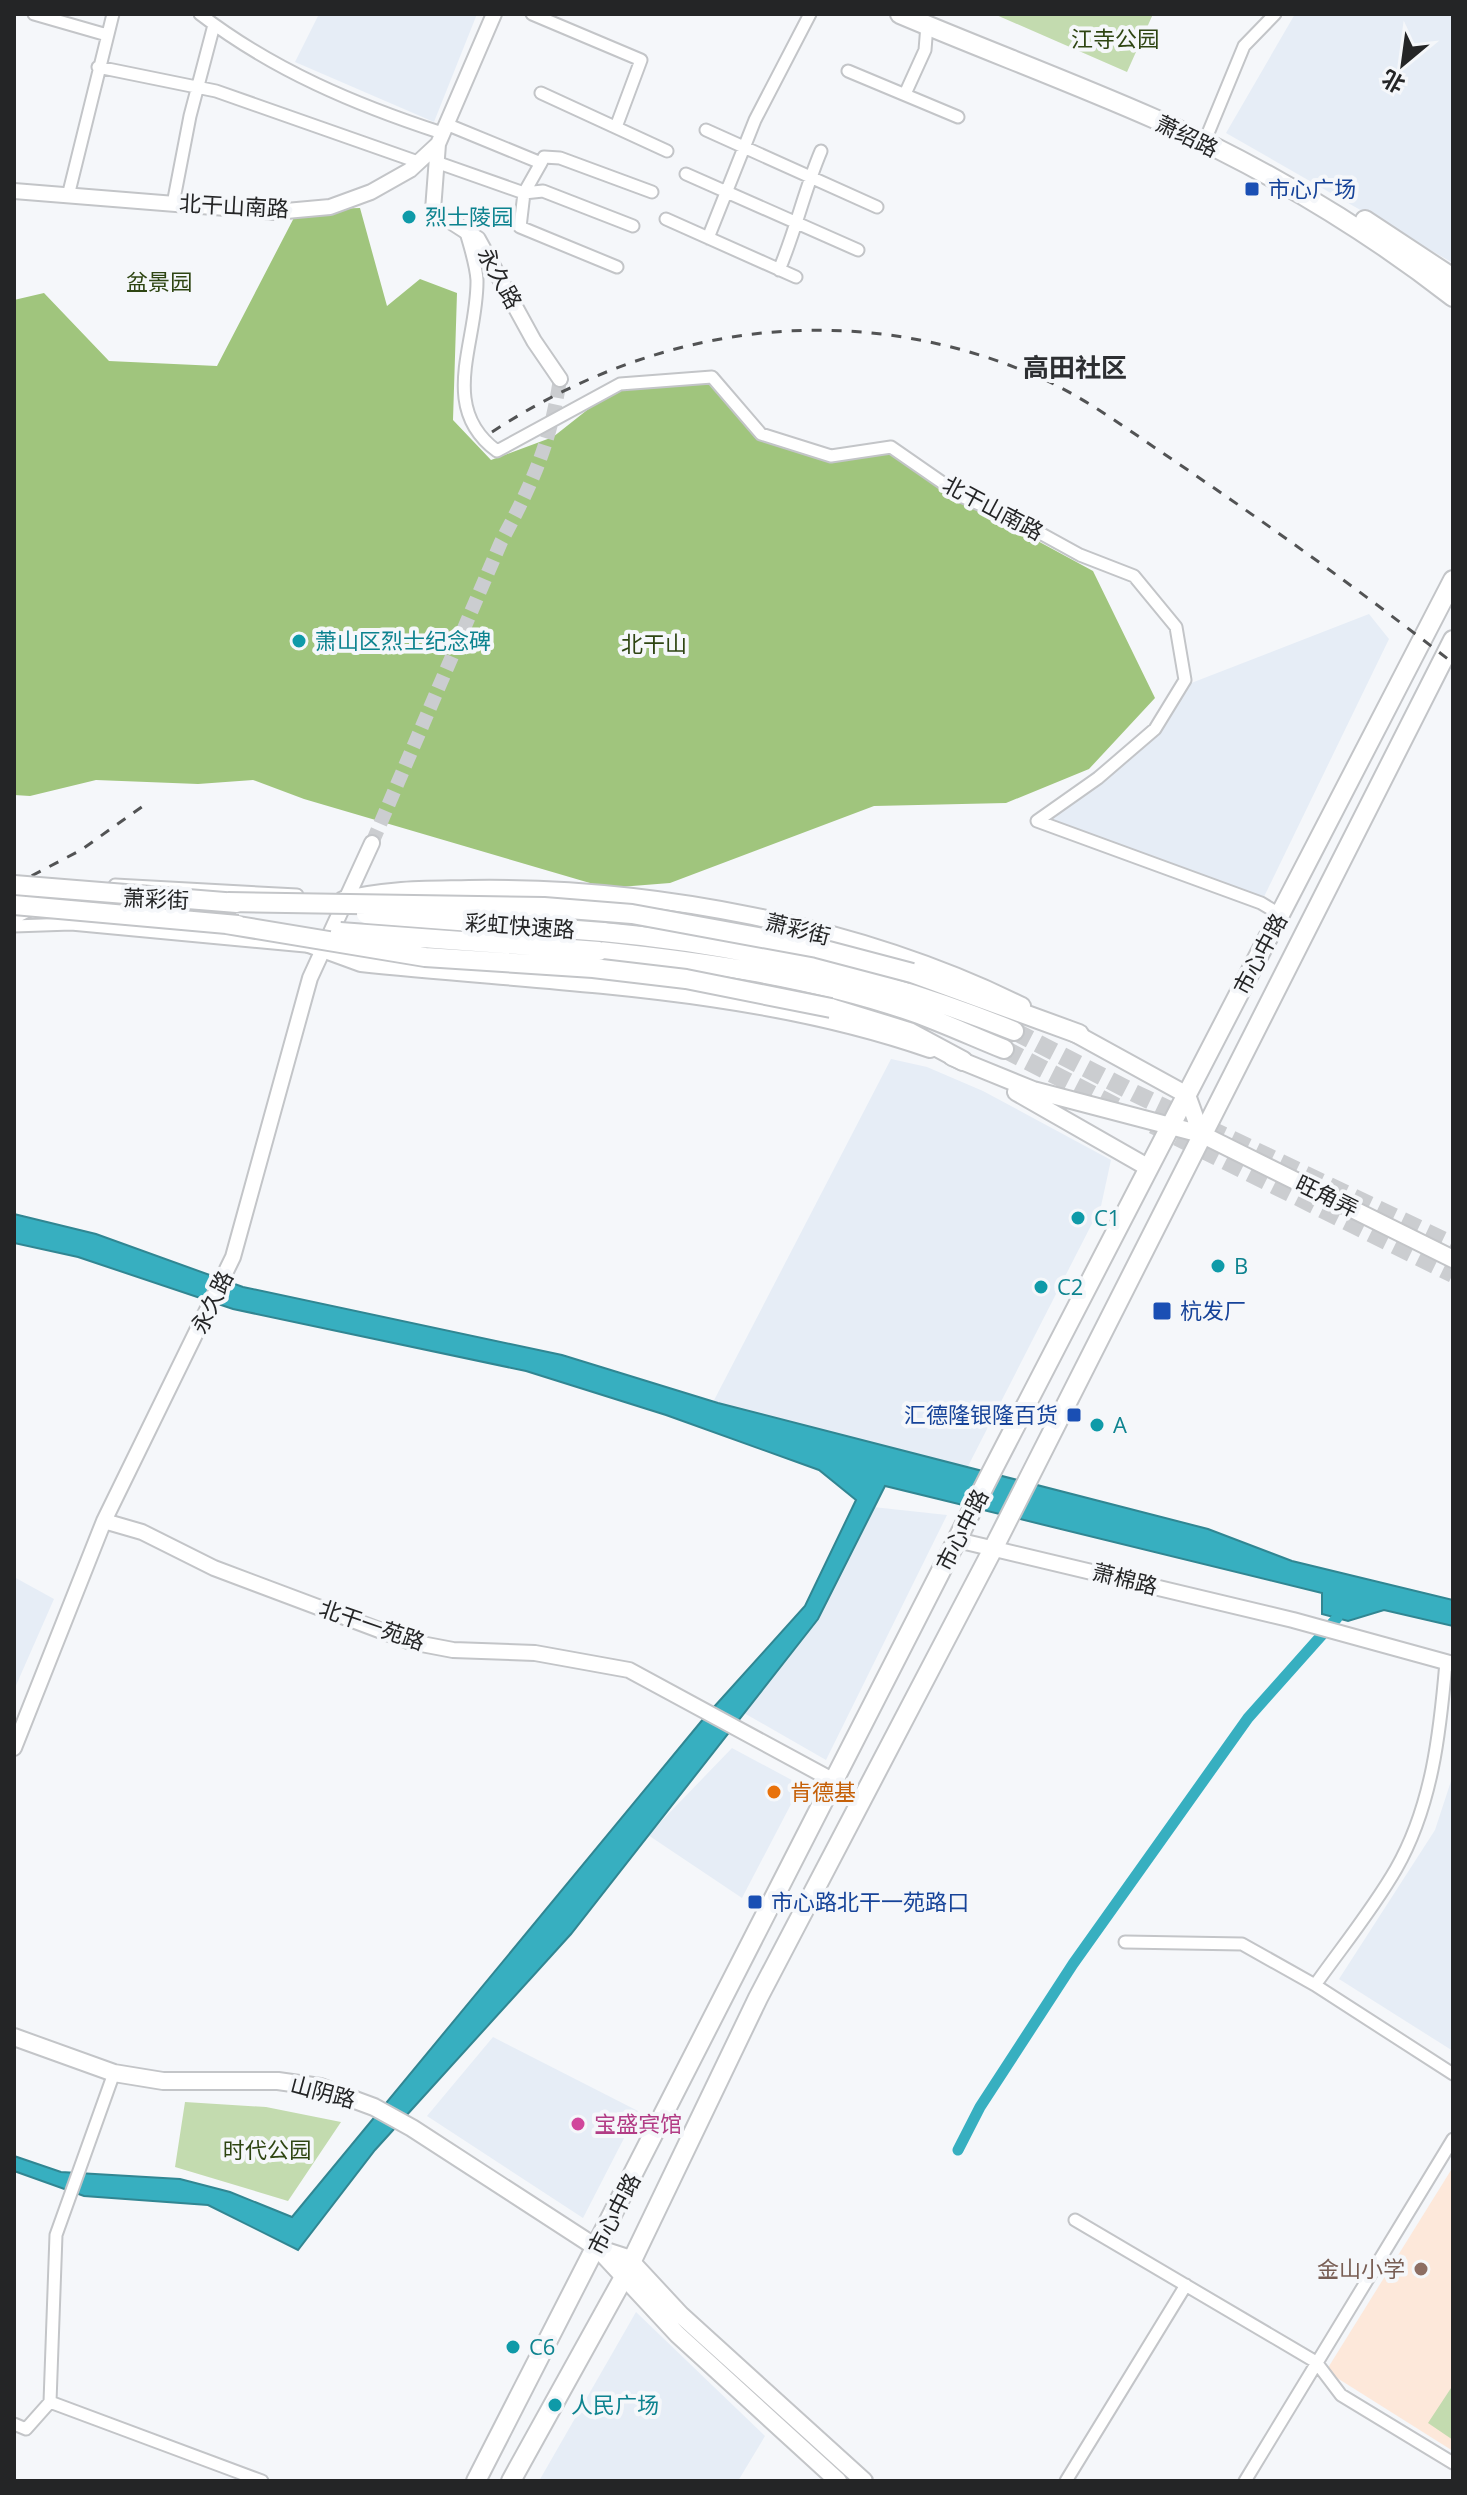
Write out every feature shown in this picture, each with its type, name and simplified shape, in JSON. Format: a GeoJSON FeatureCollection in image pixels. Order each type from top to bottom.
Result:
{"type":"FeatureCollection","features":[{"type":"Feature","properties":{"kind":"main road","name":"萧绍路"},"geometry":{"type":"LineString","coordinates":[[900,14],[929,17],[1156,120],[1206,138],[1404,259],[1453,297]]}},
{"type":"Feature","properties":{"kind":"main road"},"geometry":{"type":"LineString","coordinates":[[1206,138],[1391,235],[1453,278]]}},
{"type":"Feature","properties":{"kind":"main road","name":"市心中路"},"geometry":{"type":"LineString","coordinates":[[476,2481],[970,1513],[1453,580]]}},
{"type":"Feature","properties":{"kind":"main road","name":"市心中路"},"geometry":{"type":"LineString","coordinates":[[511,2481],[628,2270],[758,1998],[994,1547],[1453,640]]}},
{"type":"Feature","properties":{"kind":"main road","name":"彩虹快速路"},"geometry":{"type":"LineString","coordinates":[[14,885],[603,932],[717,946],[830,968],[929,997],[1014,1031]]}},
{"type":"Feature","properties":{"kind":"main road","name":"萧彩街"},"geometry":{"type":"LineString","coordinates":[[87,896],[326,905],[382,891],[515,889],[614,897],[761,920],[912,959],[972,981],[1079,1034],[1187,1095]]}},
{"type":"Feature","properties":{"kind":"main road"},"geometry":{"type":"LineString","coordinates":[[228,902],[544,907],[632,914],[817,948],[912,973],[1079,1034]]}},
{"type":"Feature","properties":{"kind":"main road","name":"彩虹快速路"},"geometry":{"type":"LineString","coordinates":[[14,905],[599,951],[737,969],[826,987],[914,1013],[1004,1049]]}},
{"type":"Feature","properties":{"kind":"main road","name":"萧彩街"},"geometry":{"type":"LineString","coordinates":[[85,916],[250,932],[323,948],[361,963],[730,1002],[801,1014],[926,1047],[1033,1090],[1201,1134]]}},
{"type":"Feature","properties":{"kind":"main road"},"geometry":{"type":"LineString","coordinates":[[226,924],[425,957],[593,968],[686,979],[831,1008],[909,1032],[963,1061]]}},
{"type":"Feature","properties":{"kind":"main road","name":"萧彩街"},"geometry":{"type":"LineString","coordinates":[[963,1061],[1149,1168]]}},
{"type":"Feature","properties":{"kind":"main road"},"geometry":{"type":"LineString","coordinates":[[1187,1095],[1201,1134]]}},
{"type":"Feature","properties":{"kind":"main road","name":"旺角弄"},"geometry":{"type":"LineString","coordinates":[[1201,1134],[1453,1259]]}},
{"type":"Feature","properties":{"kind":"main road","name":"山阴路"},"geometry":{"type":"LineString","coordinates":[[14,2037],[114,2073],[163,2081],[278,2081],[320,2087],[374,2107],[412,2128],[628,2270],[864,2481]]}},
{"type":"Feature","properties":{"kind":"main road","name":"山阴路"},"geometry":{"type":"LineString","coordinates":[[628,2270],[677,2334],[838,2481]]}},
{"type":"Feature","properties":{"kind":"street"},"geometry":{"type":"LineString","coordinates":[[34,14],[107,35]]}},
{"type":"Feature","properties":{"kind":"street"},"geometry":{"type":"LineString","coordinates":[[68,196],[113,14]]}},
{"type":"Feature","properties":{"kind":"street"},"geometry":{"type":"LineString","coordinates":[[200,14],[287,70],[366,109],[541,163]]}},
{"type":"Feature","properties":{"kind":"street","name":"北干山南路"},"geometry":{"type":"LineString","coordinates":[[14,191],[275,212],[330,207],[371,192],[418,162],[442,134],[494,14]]}},
{"type":"Feature","properties":{"kind":"street"},"geometry":{"type":"LineString","coordinates":[[532,14],[641,60],[616,127]]}},
{"type":"Feature","properties":{"kind":"street"},"geometry":{"type":"LineString","coordinates":[[708,238],[744,148],[810,14]]}},
{"type":"Feature","properties":{"kind":"street"},"geometry":{"type":"LineString","coordinates":[[1206,138],[1244,46],[1275,14]]}},
{"type":"Feature","properties":{"kind":"street"},"geometry":{"type":"LineString","coordinates":[[905,94],[925,50],[929,17]]}},
{"type":"Feature","properties":{"kind":"street"},"geometry":{"type":"LineString","coordinates":[[173,204],[196,89],[214,25]]}},
{"type":"Feature","properties":{"kind":"street"},"geometry":{"type":"LineString","coordinates":[[98,67],[216,91],[418,162]]}},
{"type":"Feature","properties":{"kind":"street"},"geometry":{"type":"LineString","coordinates":[[848,71],[958,117]]}},
{"type":"Feature","properties":{"kind":"street"},"geometry":{"type":"LineString","coordinates":[[541,93],[667,151]]}},
{"type":"Feature","properties":{"kind":"street"},"geometry":{"type":"LineString","coordinates":[[706,130],[877,207]]}},
{"type":"Feature","properties":{"kind":"street","name":"永久路"},"geometry":{"type":"LineString","coordinates":[[442,134],[436,162],[433,210],[478,239],[534,341],[560,379]]}},
{"type":"Feature","properties":{"kind":"street"},"geometry":{"type":"LineString","coordinates":[[779,270],[798,222],[801,196],[821,151]]}},
{"type":"Feature","properties":{"kind":"street"},"geometry":{"type":"LineString","coordinates":[[617,267],[520,227],[524,193],[544,157],[560,158],[652,192]]}},
{"type":"Feature","properties":{"kind":"street"},"geometry":{"type":"LineString","coordinates":[[436,162],[524,193],[543,191],[633,226]]}},
{"type":"Feature","properties":{"kind":"street"},"geometry":{"type":"LineString","coordinates":[[686,174],[858,250]]}},
{"type":"Feature","properties":{"kind":"street"},"geometry":{"type":"LineString","coordinates":[[666,219],[796,277]]}},
{"type":"Feature","properties":{"kind":"street","name":"北干山南路"},"geometry":{"type":"LineString","coordinates":[[466,232],[477,278],[464,411],[483,440],[497,451],[620,384],[712,377],[761,434],[831,456],[891,447],[963,497],[1020,522],[1080,555],[1134,576],[1176,627],[1185,680],[1155,729],[1098,778],[1037,821],[1261,903],[1281,915]]}},
{"type":"Feature","properties":{"kind":"street","name":"永久路"},"geometry":{"type":"LineString","coordinates":[[14,1748],[18,1724],[104,1521],[210,1310],[233,1257],[310,978],[372,843]]}},
{"type":"Feature","properties":{"kind":"street"},"geometry":{"type":"LineString","coordinates":[[14,918],[59,895],[100,884],[345,900]]}},
{"type":"Feature","properties":{"kind":"street"},"geometry":{"type":"LineString","coordinates":[[14,926],[71,924],[323,948]]}},
{"type":"Feature","properties":{"kind":"street","name":"北干一苑路"},"geometry":{"type":"LineString","coordinates":[[104,1521],[142,1532],[214,1568],[411,1642],[453,1650],[535,1653],[629,1670],[695,1703],[834,1781]]}},
{"type":"Feature","properties":{"kind":"street","name":"萧棉路"},"geometry":{"type":"LineString","coordinates":[[957,1540],[1293,1620],[1450,1663]]}},
{"type":"Feature","properties":{"kind":"street"},"geometry":{"type":"LineString","coordinates":[[1315,1985],[1397,1868],[1423,1807],[1440,1736],[1450,1663]]}},
{"type":"Feature","properties":{"kind":"street"},"geometry":{"type":"LineString","coordinates":[[1125,1942],[1242,1944],[1315,1985],[1453,2074]]}},
{"type":"Feature","properties":{"kind":"street"},"geometry":{"type":"LineString","coordinates":[[14,2424],[26,2429],[50,2402],[56,2235],[114,2073]]}},
{"type":"Feature","properties":{"kind":"street"},"geometry":{"type":"LineString","coordinates":[[1245,2481],[1453,2139]]}},
{"type":"Feature","properties":{"kind":"street"},"geometry":{"type":"LineString","coordinates":[[1075,2220],[1316,2362],[1341,2395],[1453,2463]]}},
{"type":"Feature","properties":{"kind":"street"},"geometry":{"type":"LineString","coordinates":[[1066,2481],[1186,2285]]}},
{"type":"Feature","properties":{"kind":"street"},"geometry":{"type":"LineString","coordinates":[[50,2402],[262,2481]]}},
{"type":"Feature","properties":{"kind":"shaded area"},"geometry":{"type":"Polygon","coordinates":[[[319,14],[477,14],[434,122],[295,62],[319,14]]]}},
{"type":"Feature","properties":{"kind":"shaded area"},"geometry":{"type":"Polygon","coordinates":[[[1295,14],[1453,14],[1453,263],[1226,133],[1295,14]]]}},
{"type":"Feature","properties":{"kind":"shaded area"},"geometry":{"type":"Polygon","coordinates":[[[1369,614],[1389,639],[1261,903],[1037,821],[1155,729],[1181,687],[1369,614]]]}},
{"type":"Feature","properties":{"kind":"shaded area"},"geometry":{"type":"Polygon","coordinates":[[[891,1059],[927,1067],[983,1091],[1111,1160],[1101,1206],[963,1476],[710,1408],[891,1059]]]}},
{"type":"Feature","properties":{"kind":"shaded area"},"geometry":{"type":"Polygon","coordinates":[[[873,1507],[947,1515],[826,1760],[744,1713],[818,1619],[873,1507]]]}},
{"type":"Feature","properties":{"kind":"shaded area"},"geometry":{"type":"Polygon","coordinates":[[[14,1577],[54,1599],[14,1690],[14,1577]]]}},
{"type":"Feature","properties":{"kind":"shaded area"},"geometry":{"type":"Polygon","coordinates":[[[732,1748],[801,1785],[742,1898],[648,1835],[732,1748]]]}},
{"type":"Feature","properties":{"kind":"shaded area"},"geometry":{"type":"Polygon","coordinates":[[[1453,1775],[1453,2051],[1339,1979],[1435,1830],[1453,1775]]]}},
{"type":"Feature","properties":{"kind":"shaded area"},"geometry":{"type":"Polygon","coordinates":[[[493,2037],[638,2111],[583,2218],[427,2116],[493,2037]]]}},
{"type":"Feature","properties":{"kind":"shaded area","name":"金山小学"},"geometry":{"type":"Polygon","coordinates":[[[1453,2167],[1453,2451],[1326,2371],[1453,2167]]]}},
{"type":"Feature","properties":{"kind":"shaded area"},"geometry":{"type":"Polygon","coordinates":[[[636,2312],[765,2436],[738,2481],[539,2481],[636,2312]]]}},
{"type":"Feature","properties":{"kind":"green space","name":"江寺公园"},"geometry":{"type":"Polygon","coordinates":[[[994,14],[1153,14],[1127,72],[994,14]]]}},
{"type":"Feature","properties":{"kind":"green space","name":"北干山"},"geometry":{"type":"Polygon","coordinates":[[[360,208],[387,306],[420,279],[457,293],[453,420],[491,460],[553,437],[620,384],[712,377],[762,434],[831,456],[891,447],[995,518],[1093,571],[1155,698],[1089,769],[1006,803],[874,806],[670,883],[607,888],[304,799],[253,780],[198,784],[96,780],[30,796],[14,795],[14,300],[44,293],[109,361],[217,366],[298,210],[360,208]]]}},
{"type":"Feature","properties":{"kind":"green space","name":"时代公园"},"geometry":{"type":"Polygon","coordinates":[[[185,2102],[266,2107],[341,2122],[288,2201],[175,2167],[185,2102]]]}},
{"type":"Feature","properties":{"kind":"green space"},"geometry":{"type":"Polygon","coordinates":[[[1453,2385],[1453,2440],[1428,2423],[1453,2385]]]}},
{"type":"Feature","properties":{"kind":"water"},"geometry":{"type":"Polygon","coordinates":[[[14,1214],[96,1234],[243,1287],[562,1355],[718,1403],[1208,1529],[1292,1561],[1453,1600],[1453,1626],[1384,1610],[1348,1621],[1322,1614],[1322,1593],[885,1486],[818,1619],[571,1934],[375,2150],[298,2250],[208,2205],[84,2196],[14,2171],[14,2156],[61,2172],[180,2179],[230,2192],[292,2217],[704,1718],[805,1606],[856,1500],[819,1470],[666,1415],[526,1371],[233,1309],[78,1257],[14,1243],[14,1214]]]}},
{"type":"Feature","properties":{"kind":"waterway"},"geometry":{"type":"LineString","coordinates":[[958,2150],[980,2107],[1073,1964],[1248,1718],[1337,1618]]}},
{"type":"Feature","properties":{"kind":"tunnel"},"geometry":{"type":"LineString","coordinates":[[372,843],[501,542],[538,464],[551,424],[560,379]]}},
{"type":"Feature","properties":{"kind":"tunnel"},"geometry":{"type":"LineString","coordinates":[[1014,1031],[1134,1093],[1453,1245]]}},
{"type":"Feature","properties":{"kind":"tunnel"},"geometry":{"type":"LineString","coordinates":[[1004,1049],[1123,1110]]}},
{"type":"Feature","properties":{"kind":"tunnel"},"geometry":{"type":"LineString","coordinates":[[1153,1125],[1453,1274]]}},
{"type":"Feature","properties":{"kind":"railway"},"geometry":{"type":"LineString","coordinates":[[492,432],[555,395],[620,367],[687,346],[756,334],[825,330],[895,336],[965,351],[1034,375],[1105,414],[1280,534],[1453,663]]}},
{"type":"Feature","properties":{"kind":"railway"},"geometry":{"type":"LineString","coordinates":[[14,885],[81,850],[143,806]]}},
{"type":"Feature","properties":{"kind":"place","name":"市心广场"},"geometry":{"type":"Point","coordinates":[1252,189]}},
{"type":"Feature","properties":{"kind":"place","name":"烈士陵园"},"geometry":{"type":"Point","coordinates":[409,217]}},
{"type":"Feature","properties":{"kind":"place","name":"萧山区烈士纪念碑"},"geometry":{"type":"Point","coordinates":[299,641]}},
{"type":"Feature","properties":{"kind":"place","name":"C1"},"geometry":{"type":"Point","coordinates":[1078,1218]}},
{"type":"Feature","properties":{"kind":"place","name":"B"},"geometry":{"type":"Point","coordinates":[1218,1266]}},
{"type":"Feature","properties":{"kind":"place","name":"C2"},"geometry":{"type":"Point","coordinates":[1041,1287]}},
{"type":"Feature","properties":{"kind":"place","name":"杭发厂"},"geometry":{"type":"Point","coordinates":[1162,1311]}},
{"type":"Feature","properties":{"kind":"place","name":"汇德隆银隆百货"},"geometry":{"type":"Point","coordinates":[1074,1415]}},
{"type":"Feature","properties":{"kind":"place","name":"A"},"geometry":{"type":"Point","coordinates":[1097,1425]}},
{"type":"Feature","properties":{"kind":"place","name":"肯德基"},"geometry":{"type":"Point","coordinates":[774,1792]}},
{"type":"Feature","properties":{"kind":"place","name":"市心路北干一苑路口"},"geometry":{"type":"Point","coordinates":[755,1902]}},
{"type":"Feature","properties":{"kind":"place","name":"宝盛宾馆"},"geometry":{"type":"Point","coordinates":[578,2124]}},
{"type":"Feature","properties":{"kind":"place","name":"金山小学"},"geometry":{"type":"Point","coordinates":[1421,2269]}},
{"type":"Feature","properties":{"kind":"place","name":"C6"},"geometry":{"type":"Point","coordinates":[513,2347]}},
{"type":"Feature","properties":{"kind":"place","name":"人民广场"},"geometry":{"type":"Point","coordinates":[555,2405]}},
{"type":"Feature","properties":{"kind":"district","name":"高田社区"},"geometry":{"type":"Point","coordinates":[1075,368]}},
{"type":"Feature","properties":{"kind":"park label","name":"盆景园"},"geometry":{"type":"Point","coordinates":[159,282]}}]}
